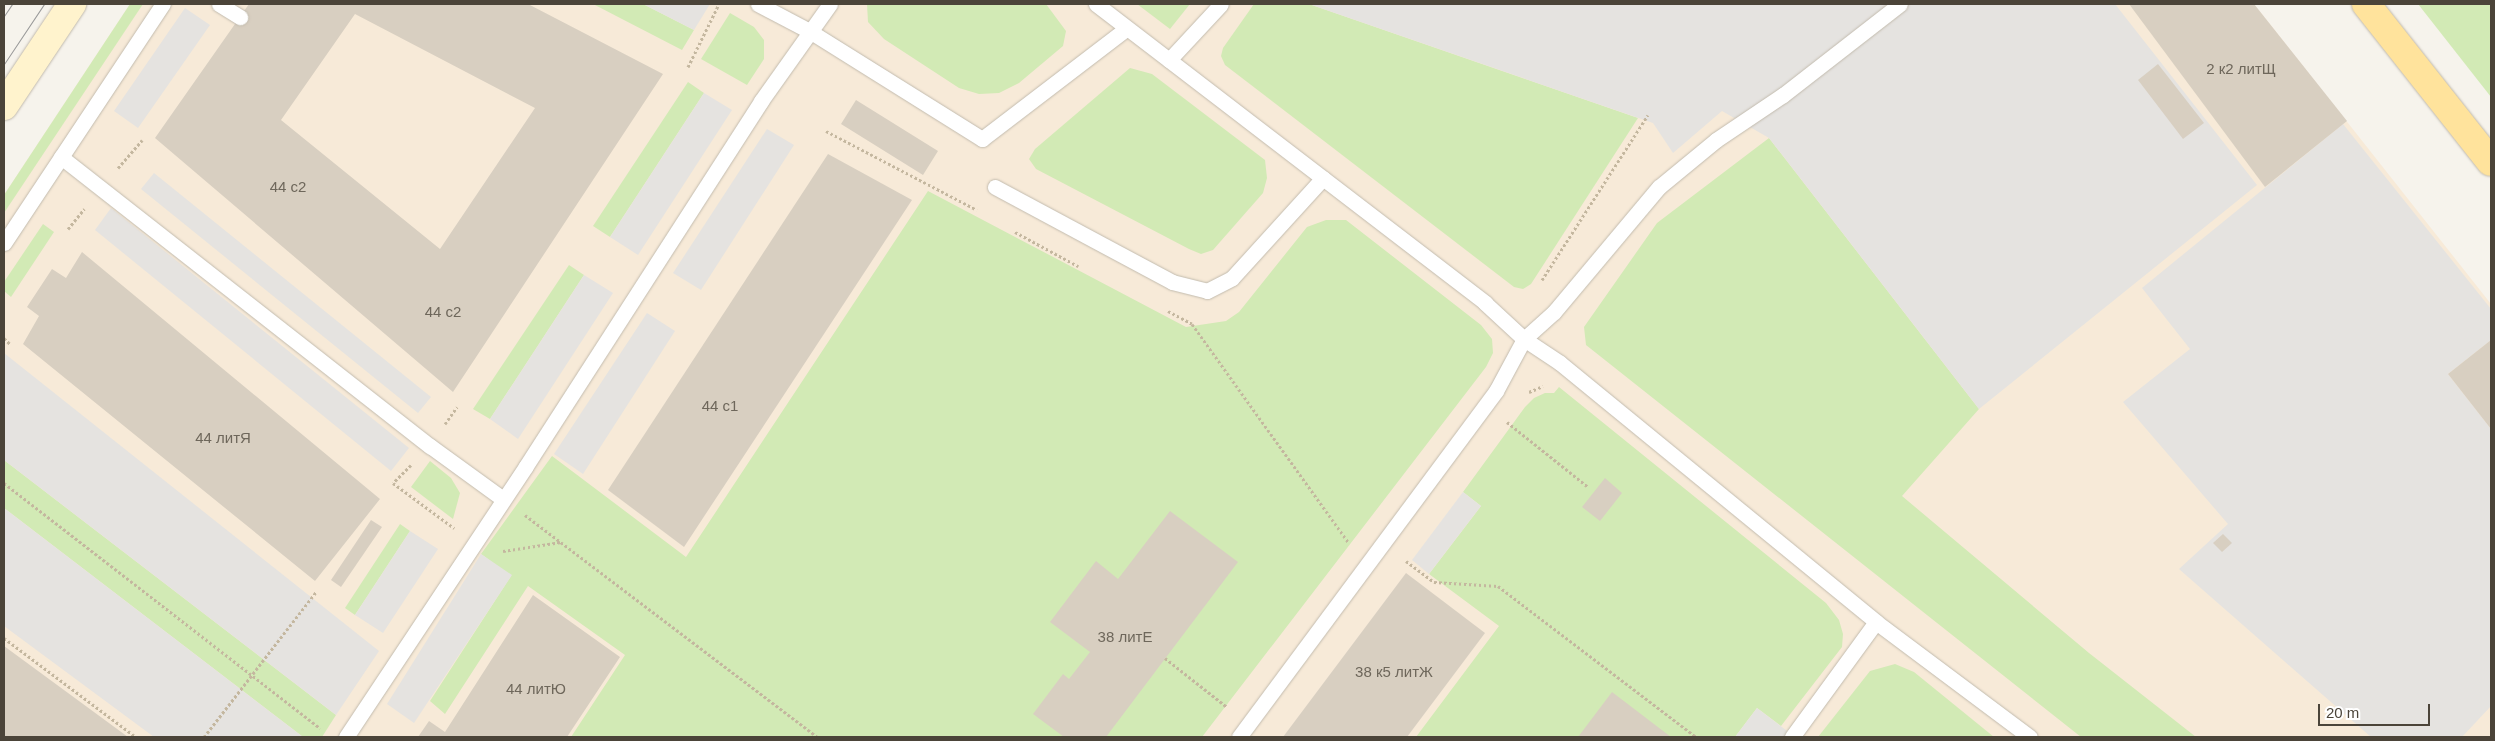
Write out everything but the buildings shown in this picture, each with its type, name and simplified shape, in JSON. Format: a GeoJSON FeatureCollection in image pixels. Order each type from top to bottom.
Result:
{"type":"FeatureCollection","features":[{"type":"Feature","properties":{"kind":"main road"},"geometry":{"type":"LineString","coordinates":[[2366,4],[2491,162]]}},
{"type":"Feature","properties":{"kind":"street"},"geometry":{"type":"LineString","coordinates":[[4,106],[72,4]]}},
{"type":"Feature","properties":{"kind":"lane"},"geometry":{"type":"LineString","coordinates":[[4,243],[163,4]]}},
{"type":"Feature","properties":{"kind":"lane"},"geometry":{"type":"LineString","coordinates":[[220,4],[240,18]]}},
{"type":"Feature","properties":{"kind":"lane"},"geometry":{"type":"LineString","coordinates":[[758,4],[811,32],[982,139],[1126,29]]}},
{"type":"Feature","properties":{"kind":"lane"},"geometry":{"type":"LineString","coordinates":[[346,737],[761,102],[830,4]]}},
{"type":"Feature","properties":{"kind":"lane"},"geometry":{"type":"LineString","coordinates":[[1096,4],[1126,29],[1485,303],[1524,339],[1560,363],[1876,622],[2030,737]]}},
{"type":"Feature","properties":{"kind":"lane"},"geometry":{"type":"LineString","coordinates":[[1169,60],[1221,4]]}},
{"type":"Feature","properties":{"kind":"lane"},"geometry":{"type":"LineString","coordinates":[[1239,737],[1496,391],[1524,339],[1554,312],[1659,187],[1716,140],[1783,95],[1900,4]]}},
{"type":"Feature","properties":{"kind":"lane"},"geometry":{"type":"LineString","coordinates":[[61,157],[430,446],[503,499]]}},
{"type":"Feature","properties":{"kind":"lane"},"geometry":{"type":"LineString","coordinates":[[995,187],[1172,282],[1207,291],[1232,278],[1323,178]]}},
{"type":"Feature","properties":{"kind":"lane"},"geometry":{"type":"LineString","coordinates":[[1792,737],[1876,622]]}},
{"type":"Feature","properties":{"kind":"path"},"geometry":{"type":"LineString","coordinates":[[688,66],[719,4]]}},
{"type":"Feature","properties":{"kind":"path"},"geometry":{"type":"LineString","coordinates":[[1539,284],[1648,115]]}},
{"type":"Feature","properties":{"kind":"path"},"geometry":{"type":"LineString","coordinates":[[826,131],[979,211]]}},
{"type":"Feature","properties":{"kind":"path"},"geometry":{"type":"LineString","coordinates":[[1013,230],[1082,267]]}},
{"type":"Feature","properties":{"kind":"path"},"geometry":{"type":"LineString","coordinates":[[1158,306],[1192,324],[1366,566]]}},
{"type":"Feature","properties":{"kind":"path"},"geometry":{"type":"LineString","coordinates":[[4,338],[10,344]]}},
{"type":"Feature","properties":{"kind":"path"},"geometry":{"type":"LineString","coordinates":[[1507,421],[1588,487]]}},
{"type":"Feature","properties":{"kind":"path"},"geometry":{"type":"LineString","coordinates":[[4,483],[324,732]]}},
{"type":"Feature","properties":{"kind":"path"},"geometry":{"type":"LineString","coordinates":[[393,483],[474,541],[494,552],[562,542]]}},
{"type":"Feature","properties":{"kind":"path"},"geometry":{"type":"LineString","coordinates":[[503,499],[817,737]]}},
{"type":"Feature","properties":{"kind":"path"},"geometry":{"type":"LineString","coordinates":[[1406,561],[1434,582],[1498,586],[1696,737]]}},
{"type":"Feature","properties":{"kind":"path"},"geometry":{"type":"LineString","coordinates":[[204,737],[316,592]]}},
{"type":"Feature","properties":{"kind":"path"},"geometry":{"type":"LineString","coordinates":[[4,638],[136,737]]}},
{"type":"Feature","properties":{"kind":"path"},"geometry":{"type":"LineString","coordinates":[[1165,658],[1249,724]]}},
{"type":"Feature","properties":{"kind":"shaded area"},"geometry":{"type":"Polygon","coordinates":[[[130,4],[2254,4],[2491,304],[2491,737],[4,737],[4,195],[130,4]]]}},
{"type":"Feature","properties":{"kind":"shaded area"},"geometry":{"type":"Polygon","coordinates":[[[643,4],[710,4],[694,30],[643,4]]]}},
{"type":"Feature","properties":{"kind":"shaded area"},"geometry":{"type":"Polygon","coordinates":[[[1309,4],[2115,4],[2257,185],[1979,409],[1769,138],[1722,111],[1673,153],[1653,123],[1309,4]]]}},
{"type":"Feature","properties":{"kind":"shaded area"},"geometry":{"type":"Polygon","coordinates":[[[185,8],[210,25],[138,128],[114,111],[185,8]]]}},
{"type":"Feature","properties":{"kind":"shaded area"},"geometry":{"type":"Polygon","coordinates":[[[704,93],[732,110],[638,255],[610,237],[704,93]]]}},
{"type":"Feature","properties":{"kind":"shaded area"},"geometry":{"type":"Polygon","coordinates":[[[2343,124],[2491,309],[2491,340],[2448,374],[2491,429],[2491,706],[2462,737],[2371,737],[2179,569],[2228,524],[2123,402],[2190,349],[2142,288],[2343,124]]]}},
{"type":"Feature","properties":{"kind":"shaded area"},"geometry":{"type":"Polygon","coordinates":[[[767,129],[794,145],[701,290],[673,273],[767,129]]]}},
{"type":"Feature","properties":{"kind":"shaded area"},"geometry":{"type":"Polygon","coordinates":[[[154,173],[431,397],[418,413],[141,189],[154,173]]]}},
{"type":"Feature","properties":{"kind":"shaded area"},"geometry":{"type":"Polygon","coordinates":[[[111,208],[409,448],[391,471],[95,230],[111,208]]]}},
{"type":"Feature","properties":{"kind":"shaded area"},"geometry":{"type":"Polygon","coordinates":[[[584,275],[613,293],[518,439],[490,419],[584,275]]]}},
{"type":"Feature","properties":{"kind":"shaded area"},"geometry":{"type":"Polygon","coordinates":[[[647,313],[675,331],[583,474],[554,454],[647,313]]]}},
{"type":"Feature","properties":{"kind":"shaded area"},"geometry":{"type":"Polygon","coordinates":[[[4,353],[379,651],[336,715],[4,460],[4,353]]]}},
{"type":"Feature","properties":{"kind":"shaded area"},"geometry":{"type":"Polygon","coordinates":[[[1463,492],[1481,506],[1429,574],[1412,560],[1463,492]]]}},
{"type":"Feature","properties":{"kind":"shaded area"},"geometry":{"type":"Polygon","coordinates":[[[4,508],[303,737],[154,737],[4,626],[4,508]]]}},
{"type":"Feature","properties":{"kind":"shaded area"},"geometry":{"type":"Polygon","coordinates":[[[410,531],[438,549],[383,633],[355,615],[410,531]]]}},
{"type":"Feature","properties":{"kind":"shaded area"},"geometry":{"type":"Polygon","coordinates":[[[481,554],[512,575],[414,723],[387,704],[481,554]]]}},
{"type":"Feature","properties":{"kind":"shaded area"},"geometry":{"type":"Polygon","coordinates":[[[1757,708],[1795,737],[1735,737],[1757,708]]]}},
{"type":"Feature","properties":{"kind":"green space"},"geometry":{"type":"Polygon","coordinates":[[[130,4],[143,4],[4,213],[4,195],[130,4]]]}},
{"type":"Feature","properties":{"kind":"green space"},"geometry":{"type":"Polygon","coordinates":[[[593,4],[643,4],[694,30],[682,50],[593,4]]]}},
{"type":"Feature","properties":{"kind":"green space"},"geometry":{"type":"Polygon","coordinates":[[[867,4],[1046,4],[1066,31],[1063,46],[1019,83],[999,93],[979,94],[959,88],[884,39],[868,22],[867,4]]]}},
{"type":"Feature","properties":{"kind":"green space"},"geometry":{"type":"Polygon","coordinates":[[[1137,4],[1190,4],[1170,29],[1137,4]]]}},
{"type":"Feature","properties":{"kind":"green space"},"geometry":{"type":"Polygon","coordinates":[[[1254,4],[1309,4],[1638,118],[1531,284],[1523,289],[1514,287],[1225,65],[1221,56],[1223,48],[1254,4]]]}},
{"type":"Feature","properties":{"kind":"green space"},"geometry":{"type":"Polygon","coordinates":[[[2418,4],[2491,4],[2491,97],[2418,4]]]}},
{"type":"Feature","properties":{"kind":"green space"},"geometry":{"type":"Polygon","coordinates":[[[730,13],[754,27],[764,40],[764,59],[747,85],[701,59],[730,13]]]}},
{"type":"Feature","properties":{"kind":"green space"},"geometry":{"type":"Polygon","coordinates":[[[1130,68],[1152,74],[1265,160],[1267,178],[1263,193],[1213,250],[1201,254],[1189,249],[1036,169],[1029,159],[1035,149],[1130,68]]]}},
{"type":"Feature","properties":{"kind":"green space"},"geometry":{"type":"Polygon","coordinates":[[[688,82],[704,93],[610,237],[593,226],[688,82]]]}},
{"type":"Feature","properties":{"kind":"green space"},"geometry":{"type":"Polygon","coordinates":[[[1769,138],[1979,409],[1902,496],[2089,653],[2196,737],[2081,737],[1586,345],[1584,327],[1657,223],[1769,138]]]}},
{"type":"Feature","properties":{"kind":"green space"},"geometry":{"type":"Polygon","coordinates":[[[928,191],[1186,327],[1226,321],[1239,312],[1307,227],[1326,220],[1346,220],[1481,325],[1492,339],[1493,353],[1486,367],[1202,737],[571,737],[625,655],[528,586],[445,714],[430,701],[511,576],[481,554],[552,456],[686,557],[928,191]]]}},
{"type":"Feature","properties":{"kind":"green space"},"geometry":{"type":"Polygon","coordinates":[[[43,224],[54,232],[11,297],[4,291],[4,282],[43,224]]]}},
{"type":"Feature","properties":{"kind":"green space"},"geometry":{"type":"Polygon","coordinates":[[[569,265],[584,275],[490,419],[473,409],[569,265]]]}},
{"type":"Feature","properties":{"kind":"green space"},"geometry":{"type":"Polygon","coordinates":[[[1559,387],[1826,603],[1839,620],[1843,634],[1842,647],[1781,726],[1757,708],[1735,737],[1416,737],[1499,626],[1429,574],[1481,506],[1463,492],[1525,407],[1534,398],[1545,393],[1554,393],[1559,387]]]}},
{"type":"Feature","properties":{"kind":"green space"},"geometry":{"type":"Polygon","coordinates":[[[4,460],[336,715],[322,737],[303,737],[4,508],[4,460]]]}},
{"type":"Feature","properties":{"kind":"green space"},"geometry":{"type":"Polygon","coordinates":[[[430,461],[451,478],[460,493],[453,519],[411,487],[430,461]]]}},
{"type":"Feature","properties":{"kind":"green space"},"geometry":{"type":"Polygon","coordinates":[[[400,524],[410,531],[355,615],[345,608],[400,524]]]}},
{"type":"Feature","properties":{"kind":"green space"},"geometry":{"type":"Polygon","coordinates":[[[1895,664],[1914,672],[1994,737],[1818,737],[1870,671],[1895,664]]]}},
{"type":"Feature","properties":{"kind":"tram line"},"geometry":{"type":"LineString","coordinates":[[4,16],[12,4]]}},
{"type":"Feature","properties":{"kind":"tram line"},"geometry":{"type":"LineString","coordinates":[[4,64],[44,4]]}}]}
